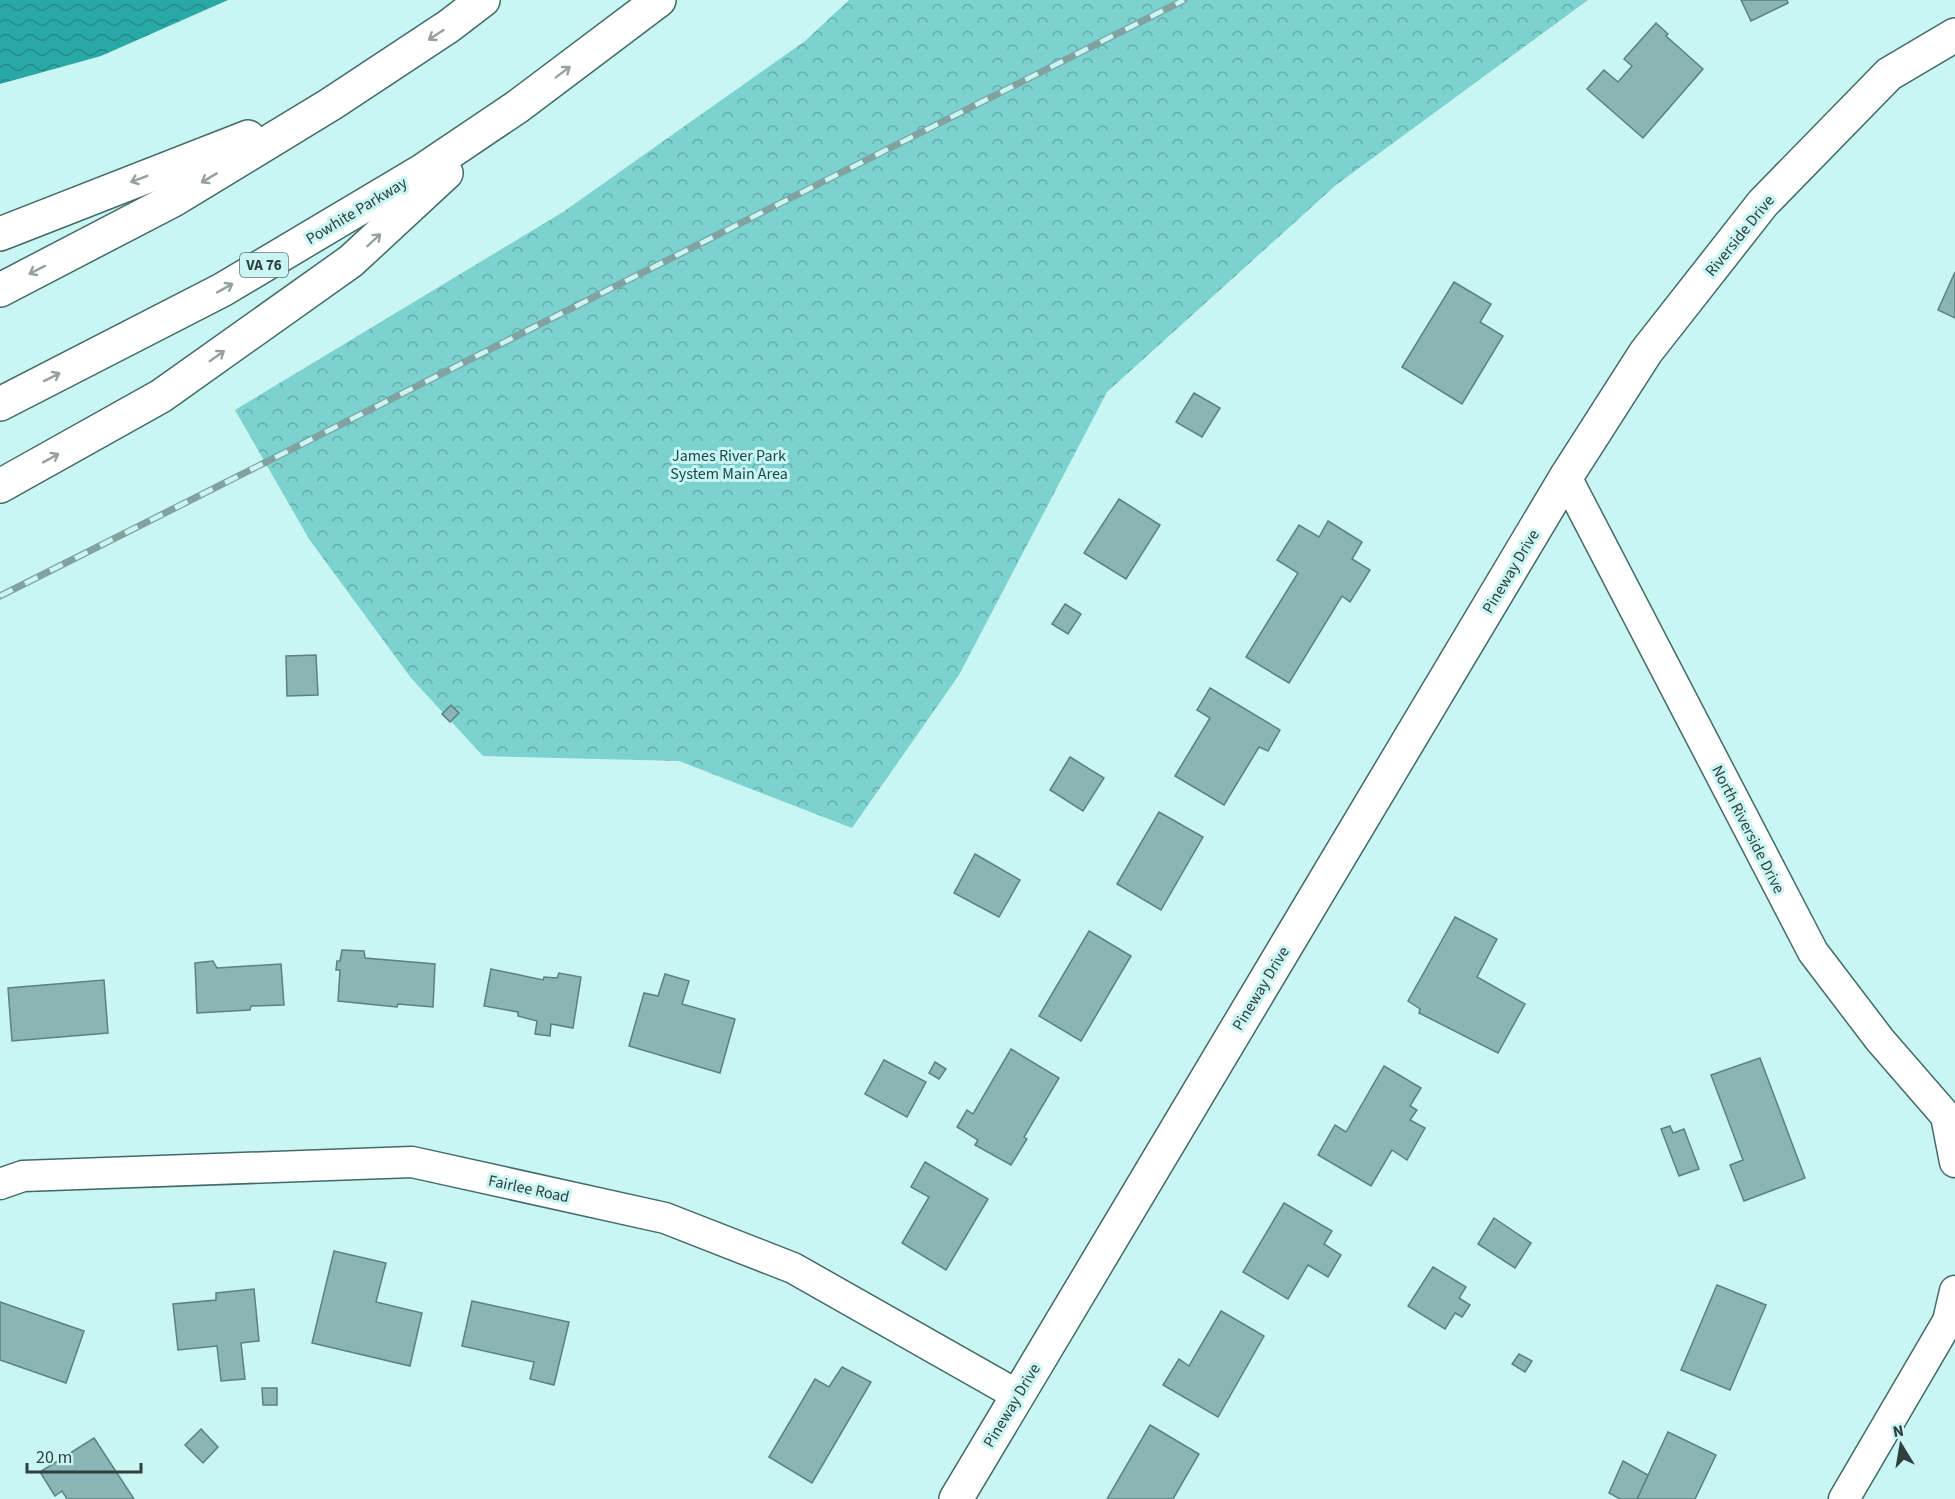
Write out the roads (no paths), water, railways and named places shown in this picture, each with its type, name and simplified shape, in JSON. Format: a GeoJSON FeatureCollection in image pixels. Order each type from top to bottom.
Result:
{"type":"FeatureCollection","features":[{"type":"Feature","properties":{"kind":"main road"},"geometry":{"type":"LineString","coordinates":[[0,290],[175,199],[331,104],[449,26],[483,0]]}},
{"type":"Feature","properties":{"kind":"main road","name":"Powhite Parkway"},"geometry":{"type":"LineString","coordinates":[[0,404],[222,290],[422,171],[517,106],[659,0]]}},
{"type":"Feature","properties":{"kind":"main road","name":"Riverside Drive"},"geometry":{"type":"LineString","coordinates":[[1566,477],[1646,352],[1763,202],[1889,74],[1955,35]]}},
{"type":"Feature","properties":{"kind":"main road"},"geometry":{"type":"LineString","coordinates":[[0,234],[331,104]]}},
{"type":"Feature","properties":{"kind":"main road"},"geometry":{"type":"LineString","coordinates":[[0,486],[161,396],[351,261],[517,106]]}},
{"type":"Feature","properties":{"kind":"main road","name":"Pineway Drive"},"geometry":{"type":"LineString","coordinates":[[956,1499],[1566,477]]}},
{"type":"Feature","properties":{"kind":"street","name":"North Riverside Drive"},"geometry":{"type":"LineString","coordinates":[[1566,477],[1813,952],[1880,1040],[1946,1116],[1955,1162]]}},
{"type":"Feature","properties":{"kind":"street","name":"Fairlee Road"},"geometry":{"type":"LineString","coordinates":[[0,1184],[22,1176],[411,1162],[665,1218],[793,1268],[1017,1395]]}},
{"type":"Feature","properties":{"kind":"street"},"geometry":{"type":"LineString","coordinates":[[1844,1499],[1948,1321],[1955,1291]]}},
{"type":"Feature","properties":{"kind":"water"},"geometry":{"type":"Polygon","coordinates":[[[0,0],[228,0],[101,56],[0,84],[0,0]]]}},
{"type":"Feature","properties":{"kind":"railway"},"geometry":{"type":"LineString","coordinates":[[0,596],[1184,0]]}},
{"type":"Feature","properties":{"kind":"park label","name":"James River Park System Main Area"},"geometry":{"type":"Point","coordinates":[729,464]}}]}
